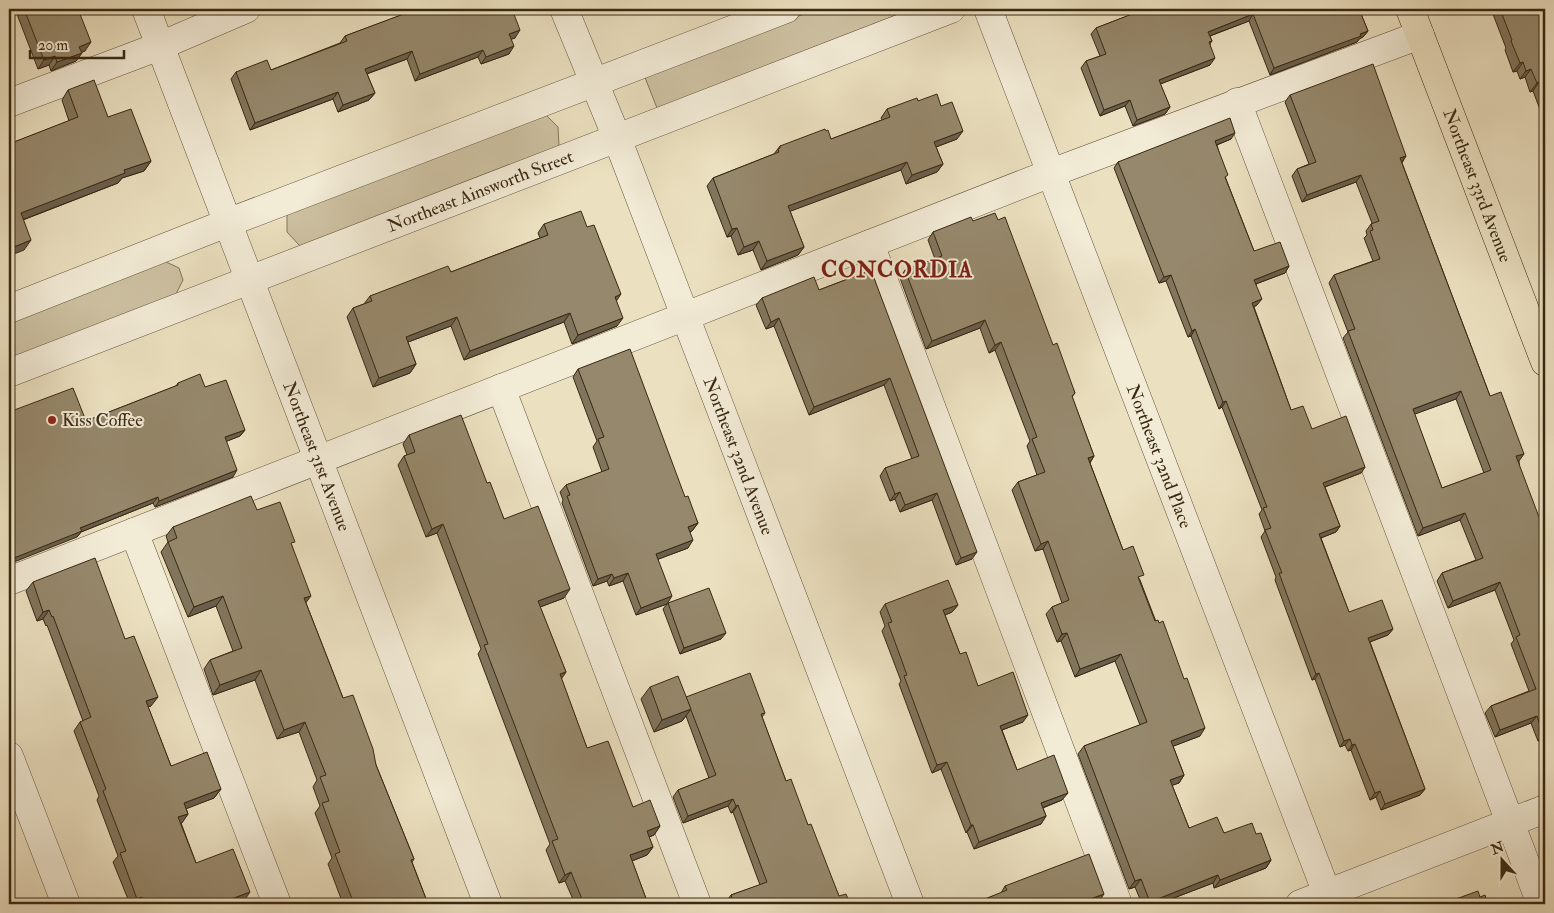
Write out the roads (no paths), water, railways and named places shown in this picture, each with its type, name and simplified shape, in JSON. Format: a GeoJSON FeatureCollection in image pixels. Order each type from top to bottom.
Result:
{"type":"FeatureCollection","features":[{"type":"Feature","properties":{"kind":"main road","name":"Northeast 33rd Avenue"},"geometry":{"type":"LineString","coordinates":[[1410,9],[1545,362]]}},
{"type":"Feature","properties":{"kind":"street","name":"Northeast 31st Avenue"},"geometry":{"type":"LineString","coordinates":[[146,9],[488,904]]}},
{"type":"Feature","properties":{"kind":"street"},"geometry":{"type":"LineString","coordinates":[[9,103],[160,46],[246,9]]}},
{"type":"Feature","properties":{"kind":"street","name":"Northeast 32nd Avenue"},"geometry":{"type":"LineString","coordinates":[[564,9],[617,138],[910,904]]}},
{"type":"Feature","properties":{"kind":"street"},"geometry":{"type":"LineString","coordinates":[[9,309],[227,223],[786,9]]}},
{"type":"Feature","properties":{"kind":"street","name":"Northeast Ainsworth Street"},"geometry":{"type":"LineString","coordinates":[[9,374],[951,9]]}},
{"type":"Feature","properties":{"kind":"street","name":"Northeast 32nd Place"},"geometry":{"type":"LineString","coordinates":[[988,9],[1329,899]]}},
{"type":"Feature","properties":{"kind":"street"},"geometry":{"type":"LineString","coordinates":[[9,581],[870,244],[1237,102],[1420,35]]}},
{"type":"Feature","properties":{"kind":"street"},"geometry":{"type":"LineString","coordinates":[[1237,102],[1541,904]]}},
{"type":"Feature","properties":{"kind":"street"},"geometry":{"type":"LineString","coordinates":[[870,244],[1118,904]]}},
{"type":"Feature","properties":{"kind":"street"},"geometry":{"type":"LineString","coordinates":[[501,388],[697,904]]}},
{"type":"Feature","properties":{"kind":"street"},"geometry":{"type":"LineString","coordinates":[[134,532],[277,904]]}},
{"type":"Feature","properties":{"kind":"street"},"geometry":{"type":"LineString","coordinates":[[9,756],[66,904]]}},
{"type":"Feature","properties":{"kind":"street"},"geometry":{"type":"LineString","coordinates":[[1300,904],[1329,899],[1545,809]]}},
{"type":"Feature","properties":{"kind":"place","name":"Kiss Coffee"},"geometry":{"type":"Point","coordinates":[52,420]}},
{"type":"Feature","properties":{"kind":"district","name":"CONCORDIA"},"geometry":{"type":"Point","coordinates":[897,269]}}]}
